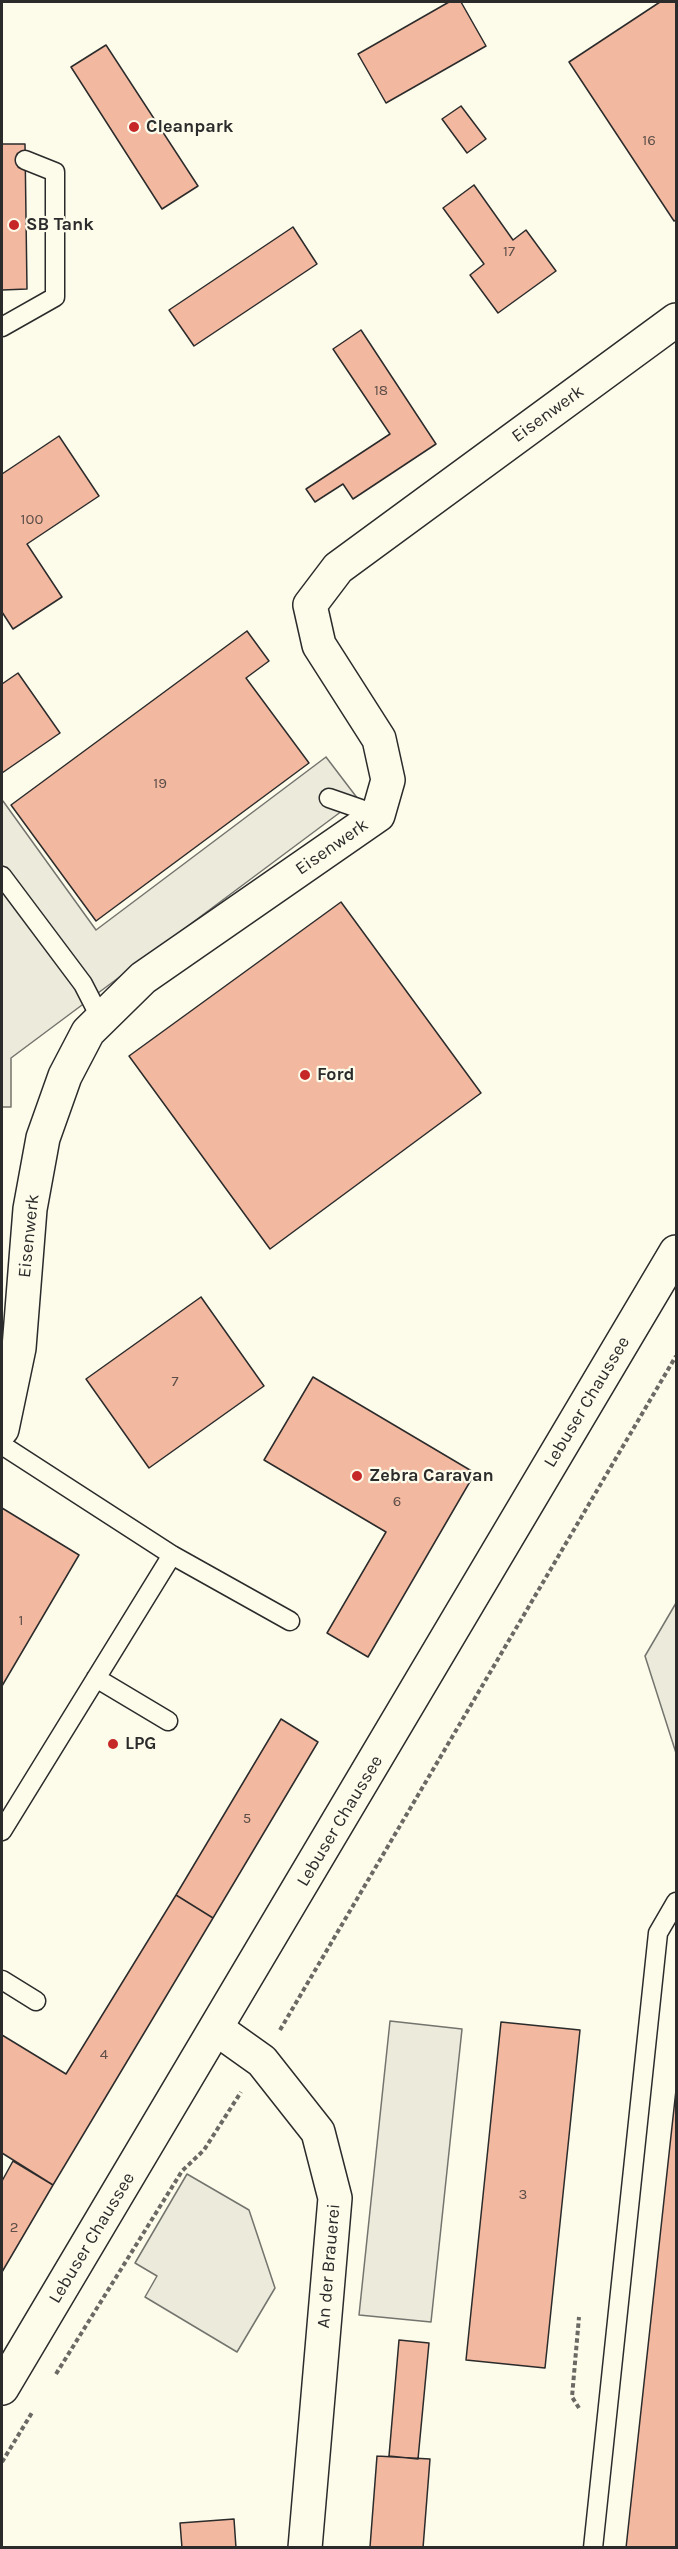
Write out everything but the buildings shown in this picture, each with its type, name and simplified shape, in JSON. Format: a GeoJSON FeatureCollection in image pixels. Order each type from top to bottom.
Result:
{"type":"FeatureCollection","features":[{"type":"Feature","properties":{"kind":"street","name":"Eisenwerk"},"geometry":{"type":"LineString","coordinates":[[2,1429],[19,1348],[30,1209],[43,1138],[65,1076],[88,1032],[143,978],[378,815],[388,780],[379,739],[319,645],[310,605],[338,568],[676,320]]}},
{"type":"Feature","properties":{"kind":"street","name":"Lebuser Chaussee"},"geometry":{"type":"LineString","coordinates":[[2,2388],[676,1252]]}},
{"type":"Feature","properties":{"kind":"street","name":"An der Brauerei"},"geometry":{"type":"LineString","coordinates":[[217,2028],[262,2061],[318,2132],[335,2198],[305,2547]]}},
{"type":"Feature","properties":{"kind":"lane"},"geometry":{"type":"LineString","coordinates":[[2,327],[55,297],[55,172],[25,160]]}},
{"type":"Feature","properties":{"kind":"lane"},"geometry":{"type":"LineString","coordinates":[[328,798],[378,815]]}},
{"type":"Feature","properties":{"kind":"lane"},"geometry":{"type":"LineString","coordinates":[[2,876],[83,984],[101,1019]]}},
{"type":"Feature","properties":{"kind":"lane"},"geometry":{"type":"LineString","coordinates":[[2,1445],[172,1555],[290,1621]]}},
{"type":"Feature","properties":{"kind":"lane"},"geometry":{"type":"LineString","coordinates":[[2,1831],[172,1555]]}},
{"type":"Feature","properties":{"kind":"lane"},"geometry":{"type":"LineString","coordinates":[[96,1678],[168,1721]]}},
{"type":"Feature","properties":{"kind":"lane"},"geometry":{"type":"LineString","coordinates":[[593,2547],[658,1933],[676,1902]]}},
{"type":"Feature","properties":{"kind":"lane"},"geometry":{"type":"LineString","coordinates":[[2,1980],[36,2001]]}},
{"type":"Feature","properties":{"kind":"path"},"geometry":{"type":"LineString","coordinates":[[51,2382],[182,2171],[204,2150],[262,2061],[676,1356]]}},
{"type":"Feature","properties":{"kind":"path"},"geometry":{"type":"LineString","coordinates":[[2,2462],[39,2402]]}},
{"type":"Feature","properties":{"kind":"shaded area"},"geometry":{"type":"Polygon","coordinates":[[[326,757],[358,799],[11,1058],[11,1107],[2,1107],[2,802],[96,930],[326,757]]]}},
{"type":"Feature","properties":{"kind":"shaded area"},"geometry":{"type":"Polygon","coordinates":[[[676,1603],[676,1753],[645,1656],[676,1603]]]}},
{"type":"Feature","properties":{"kind":"shaded area"},"geometry":{"type":"Polygon","coordinates":[[[390,2021],[462,2029],[431,2322],[359,2315],[390,2021]]]}},
{"type":"Feature","properties":{"kind":"shaded area"},"geometry":{"type":"Polygon","coordinates":[[[187,2174],[249,2210],[275,2288],[237,2352],[145,2297],[157,2276],[135,2263],[187,2174]]]}},
{"type":"Feature","properties":{"kind":"place","name":"Cleanpark"},"geometry":{"type":"Point","coordinates":[134,127]}},
{"type":"Feature","properties":{"kind":"place","name":"SB Tank"},"geometry":{"type":"Point","coordinates":[14,225]}},
{"type":"Feature","properties":{"kind":"place","name":"Ford"},"geometry":{"type":"Point","coordinates":[305,1075]}},
{"type":"Feature","properties":{"kind":"place","name":"Zebra Caravan"},"geometry":{"type":"Point","coordinates":[357,1476]}},
{"type":"Feature","properties":{"kind":"place","name":"LPG"},"geometry":{"type":"Point","coordinates":[113,1744]}}]}
